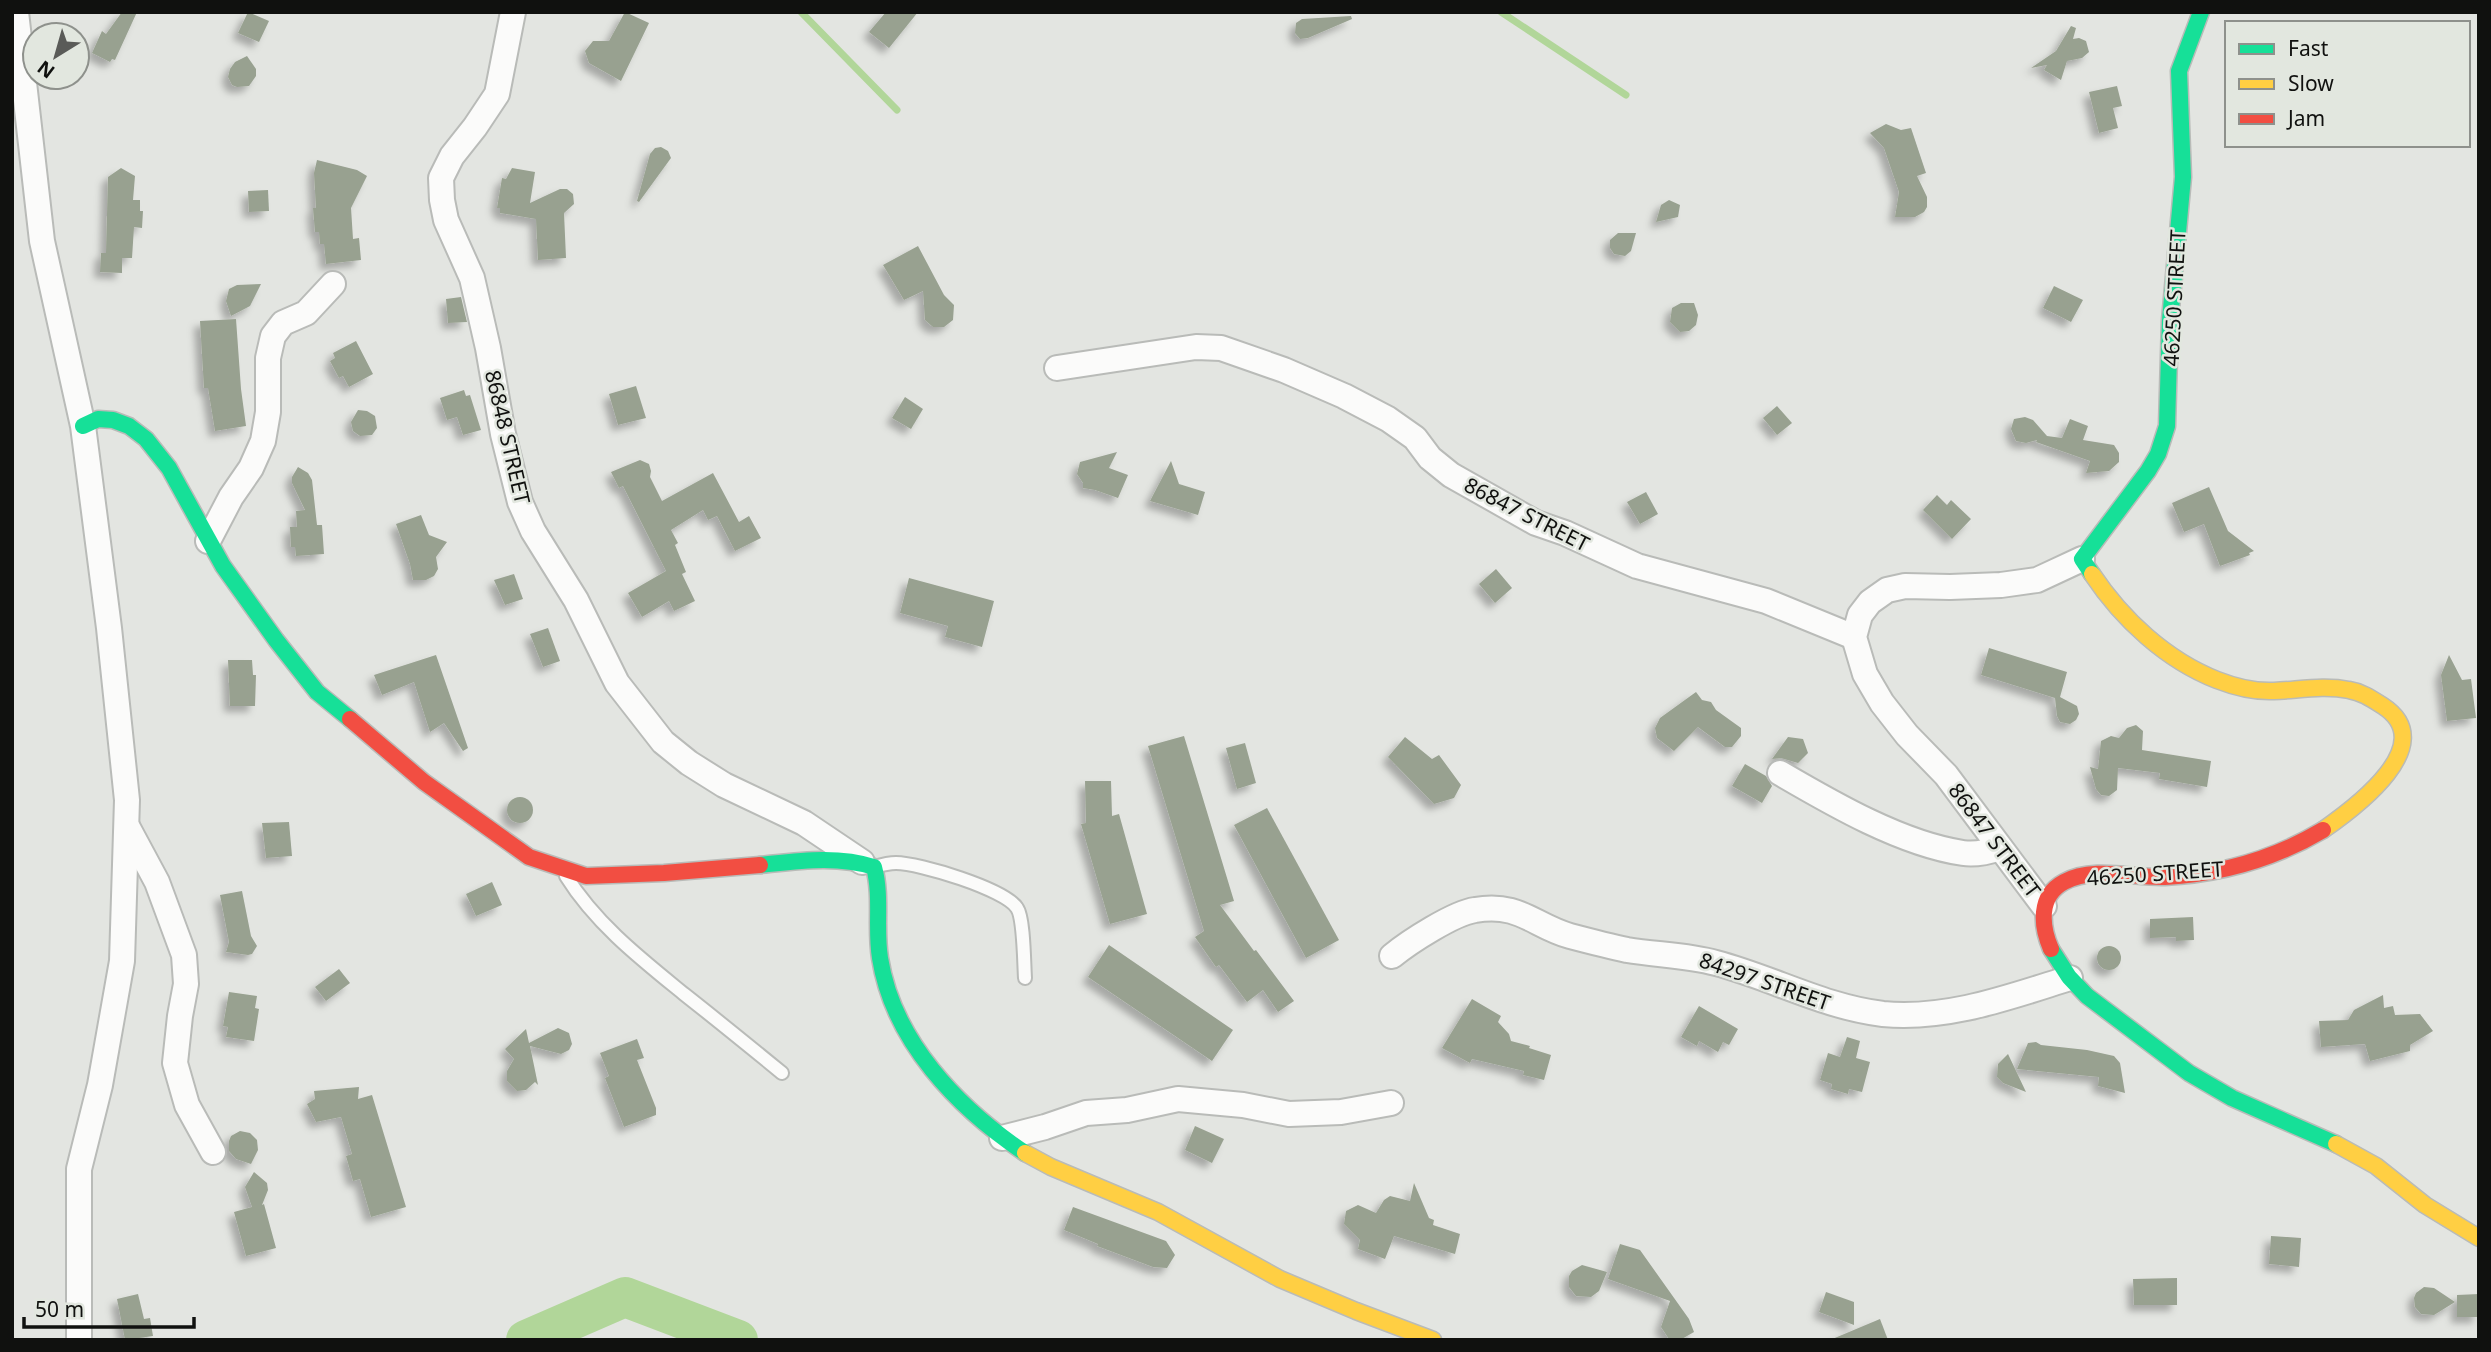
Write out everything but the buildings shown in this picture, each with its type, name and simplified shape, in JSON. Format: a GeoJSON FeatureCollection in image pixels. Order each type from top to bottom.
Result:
{"type":"FeatureCollection","features":[{"type":"Feature","properties":{"kind":"street"},"geometry":{"type":"LineString","coordinates":[[16,12],[42,241],[83,426],[122,738],[127,827],[119,985],[100,1085],[79,1170],[79,1340]]}},
{"type":"Feature","properties":{"kind":"street","name":"86848 STREET"},"geometry":{"type":"LineString","coordinates":[[513,12],[497,93],[441,178],[446,220],[472,278],[503,434],[520,502],[533,531],[576,600],[617,683],[663,742],[724,785],[804,823],[868,865]]}},
{"type":"Feature","properties":{"kind":"street","name":"46250 STREET"},"geometry":{"type":"LineString","coordinates":[[2044,906],[2052,891],[2065,881],[2086,876],[2162,877],[2204,872],[2268,859],[2290,850],[2353,809],[2394,764],[2403,742],[2402,723],[2394,713],[2364,694],[2338,688],[2253,690],[2241,688],[2197,670],[2159,646],[2121,613],[2096,582],[2082,559],[2148,471],[2158,454],[2167,426],[2170,320],[2183,177],[2179,80],[2185,51],[2201,12]]}},
{"type":"Feature","properties":{"kind":"street"},"geometry":{"type":"LineString","coordinates":[[208,541],[231,496],[251,468],[263,441],[268,412],[268,358],[273,336],[283,323],[306,313],[333,284]]}},
{"type":"Feature","properties":{"kind":"street","name":"86847 STREET"},"geometry":{"type":"LineString","coordinates":[[1058,368],[1196,347],[1221,348],[1284,370],[1388,419],[1415,438],[1430,458],[1451,475],[1536,523],[1565,533],[1605,554],[1637,566],[1766,601],[1854,637],[1865,674],[1882,703],[1907,735],[1946,775],[2044,906]]}},
{"type":"Feature","properties":{"kind":"street"},"geometry":{"type":"LineString","coordinates":[[83,426],[98,419],[113,420],[129,426],[146,439],[169,468],[208,541],[252,608],[317,692],[413,774],[529,857],[586,876],[823,859],[868,865],[880,893],[877,910],[878,945],[881,968],[890,997],[907,1031],[932,1069],[984,1125],[1049,1166],[1171,1218],[1279,1279],[1433,1340]]}},
{"type":"Feature","properties":{"kind":"street"},"geometry":{"type":"LineString","coordinates":[[1854,637],[1860,615],[1870,602],[1887,590],[1905,586],[1963,587],[2037,580],[2082,559]]}},
{"type":"Feature","properties":{"kind":"street"},"geometry":{"type":"LineString","coordinates":[[1780,774],[1883,828],[1910,839],[1964,854],[1981,854],[2000,848]]}},
{"type":"Feature","properties":{"kind":"street"},"geometry":{"type":"LineString","coordinates":[[127,827],[156,882],[184,955],[186,984],[175,1063],[187,1105],[213,1152]]}},
{"type":"Feature","properties":{"kind":"street"},"geometry":{"type":"LineString","coordinates":[[2044,906],[2043,920],[2047,936],[2070,978],[2095,1002],[2200,1081],[2376,1167],[2424,1204],[2476,1234]]}},
{"type":"Feature","properties":{"kind":"street","name":"84297 STREET"},"geometry":{"type":"LineString","coordinates":[[1392,956],[1412,939],[1472,910],[1500,908],[1529,916],[1566,934],[1626,950],[1693,956],[1729,966],[1842,1007],[1882,1014],[1922,1016],[1965,1009],[2070,978]]}},
{"type":"Feature","properties":{"kind":"street"},"geometry":{"type":"LineString","coordinates":[[1002,1138],[1086,1113],[1127,1110],[1178,1099],[1243,1105],[1289,1114],[1341,1112],[1391,1104]]}},
{"type":"Feature","properties":{"kind":"lane"},"geometry":{"type":"LineString","coordinates":[[868,865],[914,865],[981,886],[1008,899],[1018,908],[1021,920],[1025,978]]}},
{"type":"Feature","properties":{"kind":"lane"},"geometry":{"type":"LineString","coordinates":[[562,870],[579,897],[605,926],[645,962],[782,1073]]}},
{"type":"Feature","properties":{"kind":"waterway"},"geometry":{"type":"LineString","coordinates":[[801,12],[897,110]]}},
{"type":"Feature","properties":{"kind":"waterway"},"geometry":{"type":"LineString","coordinates":[[1501,12],[1626,95]]}},
{"type":"Feature","properties":{"kind":"waterway"},"geometry":{"type":"LineString","coordinates":[[526,1340],[625,1297],[738,1340]]}},
{"type":"Feature","properties":{"kind":"traffic: fast"},"geometry":{"type":"LineString","coordinates":[[2092,574],[2082,559],[2148,471],[2158,454],[2167,426],[2170,320],[2183,177],[2179,71],[2201,12]]}},
{"type":"Feature","properties":{"kind":"traffic: fast"},"geometry":{"type":"LineString","coordinates":[[83,426],[98,419],[113,420],[129,426],[146,439],[169,468],[223,566],[276,640],[317,692],[350,719]]}},
{"type":"Feature","properties":{"kind":"traffic: fast"},"geometry":{"type":"LineString","coordinates":[[760,865],[832,860],[874,867],[878,890],[880,958],[887,988],[899,1017],[932,1070],[953,1093],[976,1115],[1025,1153]]}},
{"type":"Feature","properties":{"kind":"traffic: fast"},"geometry":{"type":"LineString","coordinates":[[2051,949],[2069,977],[2087,996],[2189,1073],[2232,1098],[2336,1144]]}},
{"type":"Feature","properties":{"kind":"traffic: slow"},"geometry":{"type":"LineString","coordinates":[[2092,574],[2131,622],[2163,650],[2198,672],[2224,683],[2252,690],[2330,688],[2354,691],[2383,706],[2398,721],[2403,738],[2398,756],[2387,774],[2372,791],[2323,830]]}},
{"type":"Feature","properties":{"kind":"traffic: slow"},"geometry":{"type":"LineString","coordinates":[[2336,1144],[2376,1166],[2425,1205],[2479,1238]]}},
{"type":"Feature","properties":{"kind":"traffic: slow"},"geometry":{"type":"LineString","coordinates":[[1025,1153],[1051,1167],[1158,1212],[1280,1279],[1433,1340]]}},
{"type":"Feature","properties":{"kind":"traffic: jam"},"geometry":{"type":"LineString","coordinates":[[350,719],[424,782],[529,857],[586,876],[760,865]]}},
{"type":"Feature","properties":{"kind":"traffic: jam"},"geometry":{"type":"LineString","coordinates":[[2051,949],[2045,931],[2046,903],[2056,888],[2075,877],[2100,874],[2165,877],[2207,872],[2267,857],[2323,830]]}}]}
